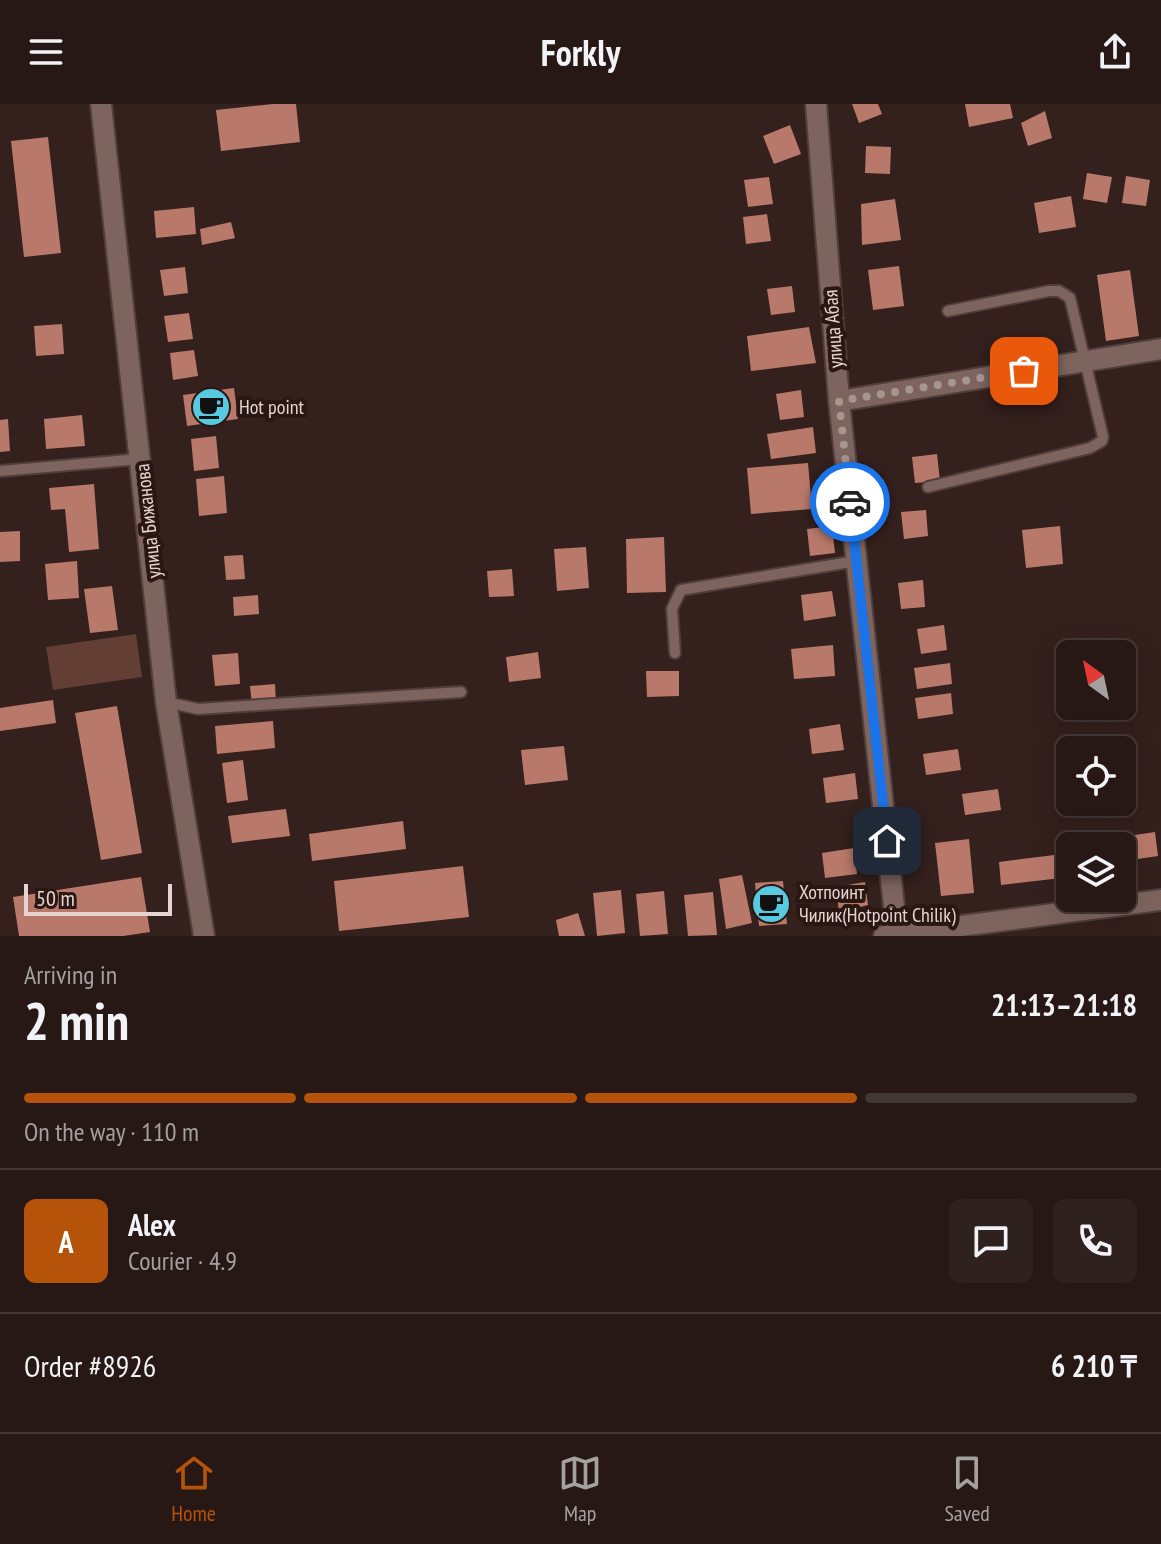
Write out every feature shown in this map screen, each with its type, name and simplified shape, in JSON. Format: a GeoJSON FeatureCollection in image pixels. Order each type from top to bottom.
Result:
{"type":"FeatureCollection","features":[{"type":"Feature","properties":{"kind":"street","name":"улица Бижанова"},"geometry":{"type":"LineString","coordinates":[[101,104],[166,702],[204,936]]}},
{"type":"Feature","properties":{"kind":"street","name":"улица Абая"},"geometry":{"type":"LineString","coordinates":[[816,104],[839,401],[893,935]]}},
{"type":"Feature","properties":{"kind":"street"},"geometry":{"type":"LineString","coordinates":[[839,401],[1161,349]]}},
{"type":"Feature","properties":{"kind":"street"},"geometry":{"type":"LineString","coordinates":[[893,935],[1161,900]]}},
{"type":"Feature","properties":{"kind":"lane"},"geometry":{"type":"LineString","coordinates":[[928,487],[1090,448],[1102,441],[1103,437],[1070,298],[1059,291],[948,311]]}},
{"type":"Feature","properties":{"kind":"lane"},"geometry":{"type":"LineString","coordinates":[[0,471],[142,459]]}},
{"type":"Feature","properties":{"kind":"lane"},"geometry":{"type":"LineString","coordinates":[[675,653],[672,609],[681,590],[856,561]]}},
{"type":"Feature","properties":{"kind":"lane"},"geometry":{"type":"LineString","coordinates":[[166,702],[198,709],[461,692]]}},
{"type":"Feature","properties":{"kind":"shaded area"},"geometry":{"type":"Polygon","coordinates":[[[136,634],[142,677],[53,690],[46,647],[136,634]]]}},
{"type":"Feature","properties":{"kind":"building"},"geometry":{"type":"Polygon","coordinates":[[[296,104],[300,142],[221,151],[216,110],[296,104]]]}},
{"type":"Feature","properties":{"kind":"building"},"geometry":{"type":"Polygon","coordinates":[[[852,104],[878,104],[882,114],[859,123],[852,104]]]}},
{"type":"Feature","properties":{"kind":"building"},"geometry":{"type":"Polygon","coordinates":[[[965,104],[1010,104],[1013,118],[969,127],[965,104]]]}},
{"type":"Feature","properties":{"kind":"building"},"geometry":{"type":"Polygon","coordinates":[[[1045,111],[1052,138],[1028,146],[1021,123],[1045,111]]]}},
{"type":"Feature","properties":{"kind":"building"},"geometry":{"type":"Polygon","coordinates":[[[790,125],[801,154],[774,164],[763,136],[790,125]]]}},
{"type":"Feature","properties":{"kind":"building"},"geometry":{"type":"Polygon","coordinates":[[[48,137],[61,253],[24,257],[11,141],[48,137]]]}},
{"type":"Feature","properties":{"kind":"building"},"geometry":{"type":"Polygon","coordinates":[[[866,146],[891,147],[890,174],[865,173],[866,146]]]}},
{"type":"Feature","properties":{"kind":"building"},"geometry":{"type":"Polygon","coordinates":[[[1087,173],[1112,177],[1107,203],[1083,199],[1087,173]]]}},
{"type":"Feature","properties":{"kind":"building"},"geometry":{"type":"Polygon","coordinates":[[[1126,176],[1150,180],[1146,206],[1122,203],[1126,176]]]}},
{"type":"Feature","properties":{"kind":"building"},"geometry":{"type":"Polygon","coordinates":[[[769,177],[773,204],[748,207],[744,180],[769,177]]]}},
{"type":"Feature","properties":{"kind":"building"},"geometry":{"type":"Polygon","coordinates":[[[1071,196],[1076,227],[1039,233],[1034,203],[1071,196]]]}},
{"type":"Feature","properties":{"kind":"building"},"geometry":{"type":"Polygon","coordinates":[[[895,199],[901,240],[862,245],[861,204],[895,199]]]}},
{"type":"Feature","properties":{"kind":"building"},"geometry":{"type":"Polygon","coordinates":[[[194,207],[196,234],[156,238],[154,211],[194,207]]]}},
{"type":"Feature","properties":{"kind":"building"},"geometry":{"type":"Polygon","coordinates":[[[767,214],[771,241],[746,244],[743,217],[767,214]]]}},
{"type":"Feature","properties":{"kind":"building"},"geometry":{"type":"Polygon","coordinates":[[[231,222],[235,238],[202,245],[200,229],[231,222]]]}},
{"type":"Feature","properties":{"kind":"building"},"geometry":{"type":"Polygon","coordinates":[[[899,266],[904,306],[873,310],[868,270],[899,266]]]}},
{"type":"Feature","properties":{"kind":"building"},"geometry":{"type":"Polygon","coordinates":[[[185,267],[188,293],[164,296],[160,270],[185,267]]]}},
{"type":"Feature","properties":{"kind":"building"},"geometry":{"type":"Polygon","coordinates":[[[1130,270],[1139,336],[1106,341],[1097,275],[1130,270]]]}},
{"type":"Feature","properties":{"kind":"building"},"geometry":{"type":"Polygon","coordinates":[[[792,286],[795,312],[771,315],[767,289],[792,286]]]}},
{"type":"Feature","properties":{"kind":"building"},"geometry":{"type":"Polygon","coordinates":[[[189,313],[193,339],[168,342],[164,316],[189,313]]]}},
{"type":"Feature","properties":{"kind":"building"},"geometry":{"type":"Polygon","coordinates":[[[62,324],[64,354],[36,356],[34,326],[62,324]]]}},
{"type":"Feature","properties":{"kind":"building"},"geometry":{"type":"Polygon","coordinates":[[[809,327],[816,363],[751,371],[747,336],[809,327]]]}},
{"type":"Feature","properties":{"kind":"building"},"geometry":{"type":"Polygon","coordinates":[[[194,350],[198,376],[173,380],[170,353],[194,350]]]}},
{"type":"Feature","properties":{"kind":"building","name":"Hot point"},"geometry":{"type":"Polygon","coordinates":[[[234,388],[238,419],[187,426],[183,395],[234,388]]]}},
{"type":"Feature","properties":{"kind":"building"},"geometry":{"type":"Polygon","coordinates":[[[801,390],[804,417],[780,420],[776,394],[801,390]]]}},
{"type":"Feature","properties":{"kind":"building"},"geometry":{"type":"Polygon","coordinates":[[[82,415],[85,446],[46,449],[44,419],[82,415]]]}},
{"type":"Feature","properties":{"kind":"building"},"geometry":{"type":"Polygon","coordinates":[[[8,419],[10,451],[0,452],[0,420],[8,419]]]}},
{"type":"Feature","properties":{"kind":"building"},"geometry":{"type":"Polygon","coordinates":[[[813,427],[816,453],[771,459],[767,434],[813,427]]]}},
{"type":"Feature","properties":{"kind":"building"},"geometry":{"type":"Polygon","coordinates":[[[216,436],[219,468],[194,471],[191,439],[216,436]]]}},
{"type":"Feature","properties":{"kind":"building"},"geometry":{"type":"Polygon","coordinates":[[[937,454],[940,481],[915,483],[912,457],[937,454]]]}},
{"type":"Feature","properties":{"kind":"building"},"geometry":{"type":"Polygon","coordinates":[[[808,463],[812,509],[751,514],[747,468],[808,463]]]}},
{"type":"Feature","properties":{"kind":"building"},"geometry":{"type":"Polygon","coordinates":[[[224,476],[227,513],[199,516],[196,479],[224,476]]]}},
{"type":"Feature","properties":{"kind":"building"},"geometry":{"type":"Polygon","coordinates":[[[94,484],[99,549],[69,552],[65,509],[51,510],[49,488],[94,484]]]}},
{"type":"Feature","properties":{"kind":"building"},"geometry":{"type":"Polygon","coordinates":[[[926,510],[928,536],[904,539],[901,512],[926,510]]]}},
{"type":"Feature","properties":{"kind":"building"},"geometry":{"type":"Polygon","coordinates":[[[832,526],[835,553],[810,556],[807,529],[832,526]]]}},
{"type":"Feature","properties":{"kind":"building"},"geometry":{"type":"Polygon","coordinates":[[[1060,526],[1063,564],[1026,568],[1022,530],[1060,526]]]}},
{"type":"Feature","properties":{"kind":"building"},"geometry":{"type":"Polygon","coordinates":[[[20,531],[20,561],[0,562],[0,532],[20,531]]]}},
{"type":"Feature","properties":{"kind":"building"},"geometry":{"type":"Polygon","coordinates":[[[664,537],[666,592],[627,593],[626,539],[664,537]]]}},
{"type":"Feature","properties":{"kind":"building"},"geometry":{"type":"Polygon","coordinates":[[[586,547],[589,588],[557,591],[554,549],[586,547]]]}},
{"type":"Feature","properties":{"kind":"building"},"geometry":{"type":"Polygon","coordinates":[[[243,555],[245,579],[226,580],[224,556],[243,555]]]}},
{"type":"Feature","properties":{"kind":"building"},"geometry":{"type":"Polygon","coordinates":[[[77,561],[79,598],[48,600],[45,564],[77,561]]]}},
{"type":"Feature","properties":{"kind":"building"},"geometry":{"type":"Polygon","coordinates":[[[512,569],[514,596],[489,597],[487,571],[512,569]]]}},
{"type":"Feature","properties":{"kind":"building"},"geometry":{"type":"Polygon","coordinates":[[[923,580],[925,607],[901,609],[898,583],[923,580]]]}},
{"type":"Feature","properties":{"kind":"building"},"geometry":{"type":"Polygon","coordinates":[[[112,586],[118,630],[90,633],[84,589],[112,586]]]}},
{"type":"Feature","properties":{"kind":"building"},"geometry":{"type":"Polygon","coordinates":[[[832,591],[836,616],[804,621],[801,595],[832,591]]]}},
{"type":"Feature","properties":{"kind":"building"},"geometry":{"type":"Polygon","coordinates":[[[258,595],[259,614],[234,616],[233,597],[258,595]]]}},
{"type":"Feature","properties":{"kind":"building"},"geometry":{"type":"Polygon","coordinates":[[[944,625],[947,650],[921,654],[917,629],[944,625]]]}},
{"type":"Feature","properties":{"kind":"building"},"geometry":{"type":"Polygon","coordinates":[[[833,645],[835,676],[794,679],[791,649],[833,645]]]}},
{"type":"Feature","properties":{"kind":"building"},"geometry":{"type":"Polygon","coordinates":[[[538,652],[541,678],[509,682],[506,657],[538,652]]]}},
{"type":"Feature","properties":{"kind":"building"},"geometry":{"type":"Polygon","coordinates":[[[238,653],[240,684],[215,686],[212,655],[238,653]]]}},
{"type":"Feature","properties":{"kind":"building"},"geometry":{"type":"Polygon","coordinates":[[[950,663],[952,684],[917,689],[914,668],[950,663]]]}},
{"type":"Feature","properties":{"kind":"building"},"geometry":{"type":"Polygon","coordinates":[[[646,671],[679,671],[679,696],[647,697],[646,671]]]}},
{"type":"Feature","properties":{"kind":"building"},"geometry":{"type":"Polygon","coordinates":[[[275,684],[276,703],[252,705],[250,686],[275,684]]]}},
{"type":"Feature","properties":{"kind":"building"},"geometry":{"type":"Polygon","coordinates":[[[951,693],[953,714],[918,719],[915,698],[951,693]]]}},
{"type":"Feature","properties":{"kind":"building"},"geometry":{"type":"Polygon","coordinates":[[[53,700],[56,723],[0,731],[0,708],[53,700]]]}},
{"type":"Feature","properties":{"kind":"building"},"geometry":{"type":"Polygon","coordinates":[[[117,706],[142,853],[101,860],[75,713],[117,706]]]}},
{"type":"Feature","properties":{"kind":"building"},"geometry":{"type":"Polygon","coordinates":[[[273,721],[275,748],[217,754],[215,726],[273,721]]]}},
{"type":"Feature","properties":{"kind":"building"},"geometry":{"type":"Polygon","coordinates":[[[840,724],[844,750],[812,754],[809,729],[840,724]]]}},
{"type":"Feature","properties":{"kind":"building"},"geometry":{"type":"Polygon","coordinates":[[[564,746],[568,780],[525,785],[521,750],[564,746]]]}},
{"type":"Feature","properties":{"kind":"building"},"geometry":{"type":"Polygon","coordinates":[[[958,749],[961,770],[926,775],[923,754],[958,749]]]}},
{"type":"Feature","properties":{"kind":"building"},"geometry":{"type":"Polygon","coordinates":[[[243,760],[248,800],[227,803],[222,763],[243,760]]]}},
{"type":"Feature","properties":{"kind":"building"},"geometry":{"type":"Polygon","coordinates":[[[855,773],[858,799],[826,803],[823,778],[855,773]]]}},
{"type":"Feature","properties":{"kind":"building"},"geometry":{"type":"Polygon","coordinates":[[[998,789],[1001,810],[965,815],[962,794],[998,789]]]}},
{"type":"Feature","properties":{"kind":"building"},"geometry":{"type":"Polygon","coordinates":[[[286,809],[290,836],[232,843],[228,816],[286,809]]]}},
{"type":"Feature","properties":{"kind":"building"},"geometry":{"type":"Polygon","coordinates":[[[403,821],[406,849],[312,861],[309,834],[403,821]]]}},
{"type":"Feature","properties":{"kind":"building"},"geometry":{"type":"Polygon","coordinates":[[[1155,832],[1158,856],[1136,859],[1136,835],[1155,832]]]}},
{"type":"Feature","properties":{"kind":"building"},"geometry":{"type":"Polygon","coordinates":[[[969,839],[974,893],[941,896],[935,843],[969,839]]]}},
{"type":"Feature","properties":{"kind":"building"},"geometry":{"type":"Polygon","coordinates":[[[854,848],[857,874],[825,878],[822,853],[854,848]]]}},
{"type":"Feature","properties":{"kind":"building"},"geometry":{"type":"Polygon","coordinates":[[[1056,855],[1056,879],[1001,885],[999,862],[1056,855]]]}},
{"type":"Feature","properties":{"kind":"building"},"geometry":{"type":"Polygon","coordinates":[[[463,866],[469,917],[339,931],[334,881],[463,866]]]}},
{"type":"Feature","properties":{"kind":"building"},"geometry":{"type":"Polygon","coordinates":[[[742,875],[752,923],[726,929],[719,879],[742,875]]]}},
{"type":"Feature","properties":{"kind":"building"},"geometry":{"type":"Polygon","coordinates":[[[141,877],[150,932],[123,936],[19,936],[13,897],[141,877]]]}},
{"type":"Feature","properties":{"kind":"building","name":"Хотпоинт Чилик(Hotpoint Chilik)"},"geometry":{"type":"Polygon","coordinates":[[[783,881],[787,924],[759,926],[755,883],[783,881]]]}},
{"type":"Feature","properties":{"kind":"building"},"geometry":{"type":"Polygon","coordinates":[[[865,882],[868,905],[839,912],[836,887],[865,882]]]}},
{"type":"Feature","properties":{"kind":"building"},"geometry":{"type":"Polygon","coordinates":[[[621,890],[625,933],[597,936],[593,893],[621,890]]]}},
{"type":"Feature","properties":{"kind":"building"},"geometry":{"type":"Polygon","coordinates":[[[664,891],[668,934],[640,936],[636,894],[664,891]]]}},
{"type":"Feature","properties":{"kind":"building"},"geometry":{"type":"Polygon","coordinates":[[[713,892],[717,935],[688,936],[684,895],[713,892]]]}},
{"type":"Feature","properties":{"kind":"building"},"geometry":{"type":"Polygon","coordinates":[[[578,913],[585,936],[559,936],[556,920],[578,913]]]}},
{"type":"Feature","properties":{"kind":"way so far"},"geometry":{"type":"LineString","coordinates":[[850,502],[839,401],[1024,371]]}},
{"type":"Feature","properties":{"kind":"place","name":"Hot point"},"geometry":{"type":"Point","coordinates":[211,407]}},
{"type":"Feature","properties":{"kind":"place","name":"Хотпоинт Чилик(Hotpoint Chilik)"},"geometry":{"type":"Point","coordinates":[771,904]}},
{"type":"Feature","properties":{"kind":"route"},"geometry":{"type":"LineString","coordinates":[[850,502],[887,841]]}}]}
